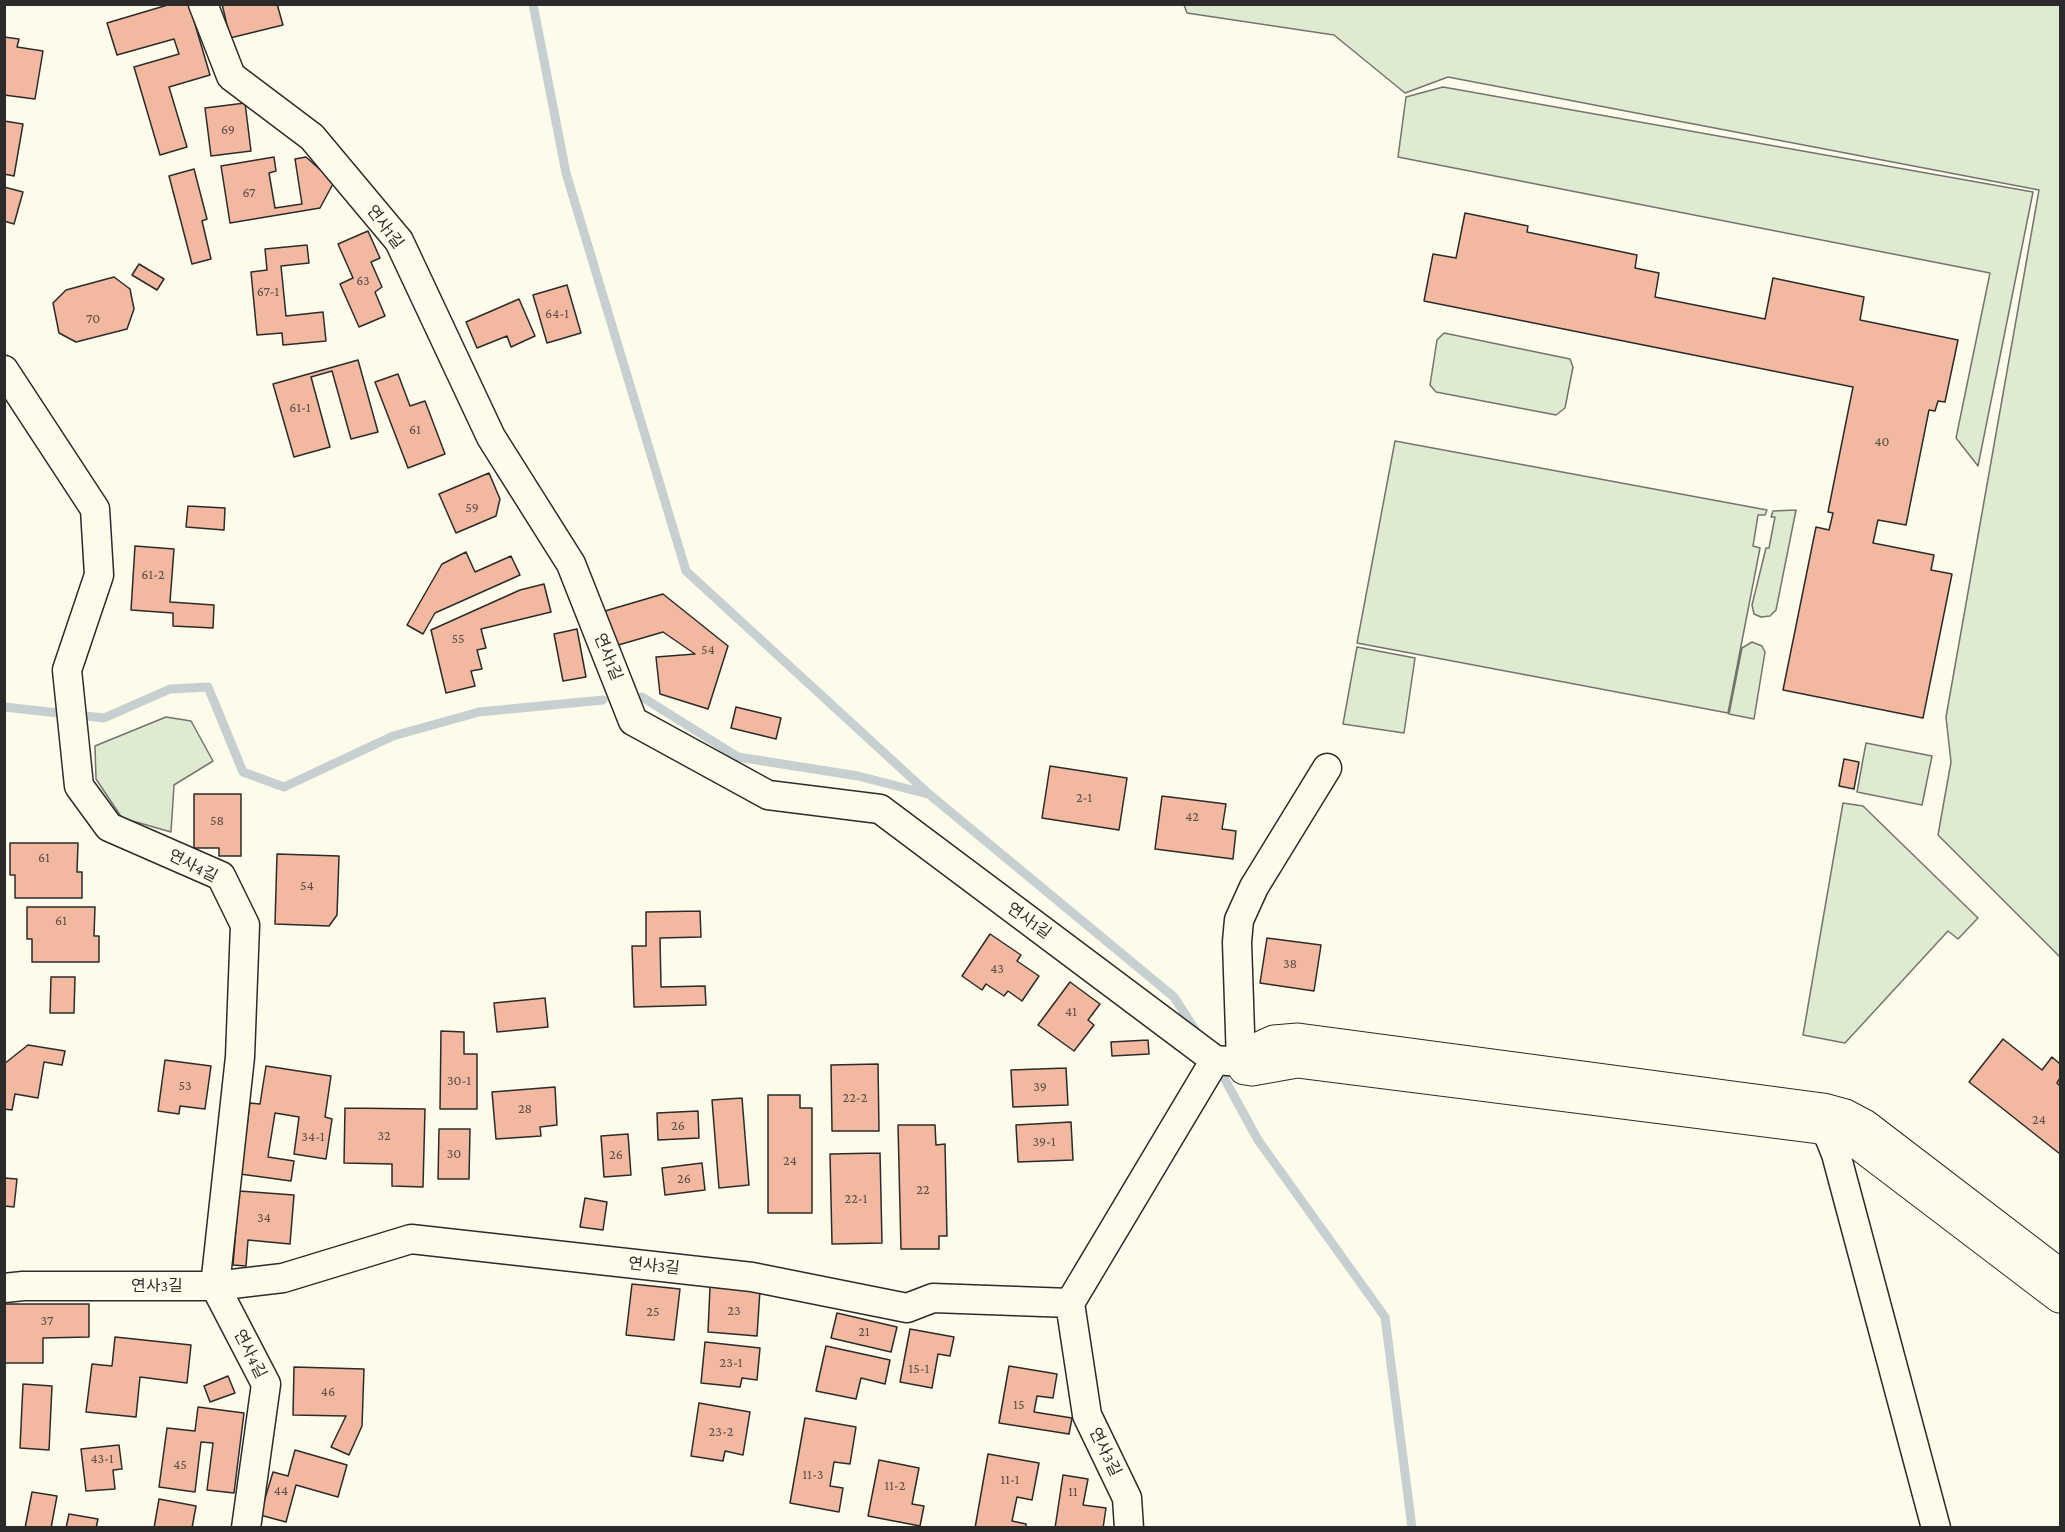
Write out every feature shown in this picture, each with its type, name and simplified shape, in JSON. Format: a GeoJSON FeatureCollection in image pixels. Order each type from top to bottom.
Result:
{"type":"FeatureCollection","features":[{"type":"Feature","properties":{"kind":"street","name":"연사1길"},"geometry":{"type":"LineString","coordinates":[[203,4],[231,76],[312,137],[399,241],[491,437],[571,564],[633,721],[768,795],[880,809],[1184,1038],[1228,1061]]}},
{"type":"Feature","properties":{"kind":"street","name":"연사4길"},"geometry":{"type":"LineString","coordinates":[[4,370],[95,509],[99,575],[67,670],[79,786],[109,827],[221,876],[245,925],[240,1057],[215,1286],[266,1384],[246,1527]]}},
{"type":"Feature","properties":{"kind":"street"},"geometry":{"type":"LineString","coordinates":[[1070,1304],[1228,1061],[1239,920],[1254,887],[1327,768]]}},
{"type":"Feature","properties":{"kind":"street"},"geometry":{"type":"LineString","coordinates":[[1228,1061],[1252,1069],[1297,1061],[1822,1119],[1845,1116],[1864,1126],[2061,1276]]}},
{"type":"Feature","properties":{"kind":"street"},"geometry":{"type":"LineString","coordinates":[[1822,1119],[1855,1140],[2061,1296]]}},
{"type":"Feature","properties":{"kind":"street"},"geometry":{"type":"LineString","coordinates":[[1822,1119],[1836,1154],[1936,1527]]}},
{"type":"Feature","properties":{"kind":"street","name":"연사3길"},"geometry":{"type":"LineString","coordinates":[[4,1288],[23,1286],[215,1286],[284,1278],[411,1239],[752,1276],[907,1308],[933,1298],[1070,1304],[1087,1415],[1127,1498],[1130,1527]]}},
{"type":"Feature","properties":{"kind":"green space"},"geometry":{"type":"Polygon","coordinates":[[[1184,5],[2060,5],[2060,957],[1938,835],[1951,762],[1946,717],[2039,190],[1448,77],[1405,93],[1334,35],[1187,13],[1184,5]]]}},
{"type":"Feature","properties":{"kind":"green space"},"geometry":{"type":"Polygon","coordinates":[[[1443,87],[2033,192],[1978,466],[1956,438],[1990,273],[1398,157],[1406,97],[1443,87]]]}},
{"type":"Feature","properties":{"kind":"green space"},"geometry":{"type":"Polygon","coordinates":[[[1444,333],[1570,359],[1573,367],[1565,408],[1556,415],[1436,392],[1430,385],[1437,340],[1444,333]]]}},
{"type":"Feature","properties":{"kind":"green space"},"geometry":{"type":"Polygon","coordinates":[[[1395,441],[1767,510],[1765,515],[1758,515],[1753,546],[1760,548],[1728,713],[1357,643],[1395,441]]]}},
{"type":"Feature","properties":{"kind":"green space"},"geometry":{"type":"Polygon","coordinates":[[[1796,510],[1776,610],[1770,616],[1761,617],[1754,614],[1752,605],[1766,548],[1769,548],[1775,517],[1771,517],[1773,511],[1796,510]]]}},
{"type":"Feature","properties":{"kind":"green space"},"geometry":{"type":"Polygon","coordinates":[[[1752,642],[1762,646],[1765,652],[1754,719],[1729,714],[1742,648],[1752,642]]]}},
{"type":"Feature","properties":{"kind":"green space"},"geometry":{"type":"Polygon","coordinates":[[[1357,647],[1415,658],[1404,733],[1343,724],[1357,647]]]}},
{"type":"Feature","properties":{"kind":"green space"},"geometry":{"type":"Polygon","coordinates":[[[166,717],[191,721],[213,761],[174,785],[171,832],[122,818],[96,779],[95,746],[166,717]]]}},
{"type":"Feature","properties":{"kind":"green space"},"geometry":{"type":"Polygon","coordinates":[[[1866,743],[1932,756],[1922,805],[1857,792],[1866,743]]]}},
{"type":"Feature","properties":{"kind":"green space"},"geometry":{"type":"Polygon","coordinates":[[[1843,803],[1863,806],[1978,918],[1958,939],[1948,931],[1845,1043],[1803,1035],[1843,803]]]}},
{"type":"Feature","properties":{"kind":"building"},"geometry":{"type":"Polygon","coordinates":[[[171,4],[189,4],[210,75],[169,87],[187,147],[160,155],[134,67],[179,54],[174,39],[117,55],[107,23],[171,4]]]}},
{"type":"Feature","properties":{"kind":"building"},"geometry":{"type":"Polygon","coordinates":[[[222,4],[277,4],[283,25],[230,38],[222,4]]]}},
{"type":"Feature","properties":{"kind":"building"},"geometry":{"type":"Polygon","coordinates":[[[4,37],[19,39],[17,47],[43,51],[35,99],[4,95],[4,37]]]}},
{"type":"Feature","properties":{"kind":"building"},"geometry":{"type":"Polygon","coordinates":[[[245,103],[251,151],[211,156],[205,108],[245,103]]]}},
{"type":"Feature","properties":{"kind":"building"},"geometry":{"type":"Polygon","coordinates":[[[4,121],[23,124],[14,176],[4,174],[4,121]]]}},
{"type":"Feature","properties":{"kind":"building"},"geometry":{"type":"Polygon","coordinates":[[[274,157],[276,171],[269,173],[275,208],[302,204],[295,159],[306,157],[334,182],[320,208],[230,223],[221,166],[274,157]]]}},
{"type":"Feature","properties":{"kind":"building"},"geometry":{"type":"Polygon","coordinates":[[[194,169],[207,219],[202,221],[211,259],[192,264],[169,176],[194,169]]]}},
{"type":"Feature","properties":{"kind":"building"},"geometry":{"type":"Polygon","coordinates":[[[4,187],[23,192],[14,224],[4,221],[4,187]]]}},
{"type":"Feature","properties":{"kind":"building"},"geometry":{"type":"Polygon","coordinates":[[[1465,213],[1528,226],[1527,232],[1637,255],[1635,268],[1659,273],[1655,297],[1765,319],[1773,278],[1864,297],[1860,320],[1958,340],[1945,402],[1938,401],[1935,411],[1929,410],[1906,525],[1878,520],[1873,543],[1934,555],[1931,570],[1952,574],[1923,718],[1783,690],[1816,527],[1829,530],[1833,513],[1828,512],[1853,387],[1424,301],[1433,254],[1456,258],[1465,213]]]}},
{"type":"Feature","properties":{"kind":"building"},"geometry":{"type":"Polygon","coordinates":[[[368,231],[380,258],[371,262],[382,287],[375,292],[385,316],[359,327],[340,284],[353,278],[338,244],[368,231]]]}},
{"type":"Feature","properties":{"kind":"building"},"geometry":{"type":"Polygon","coordinates":[[[307,245],[309,263],[281,266],[286,316],[323,312],[326,341],[283,345],[282,333],[257,335],[251,272],[267,270],[265,249],[307,245]]]}},
{"type":"Feature","properties":{"kind":"building"},"geometry":{"type":"Polygon","coordinates":[[[139,264],[164,279],[157,290],[132,275],[139,264]]]}},
{"type":"Feature","properties":{"kind":"building"},"geometry":{"type":"Polygon","coordinates":[[[114,277],[130,289],[134,309],[127,329],[76,342],[59,333],[53,303],[66,290],[114,277]]]}},
{"type":"Feature","properties":{"kind":"building"},"geometry":{"type":"Polygon","coordinates":[[[567,285],[581,333],[547,343],[533,295],[567,285]]]}},
{"type":"Feature","properties":{"kind":"building"},"geometry":{"type":"Polygon","coordinates":[[[519,299],[535,336],[511,347],[507,336],[477,348],[466,322],[519,299]]]}},
{"type":"Feature","properties":{"kind":"building"},"geometry":{"type":"Polygon","coordinates":[[[358,360],[378,432],[351,439],[332,371],[311,377],[330,447],[294,457],[273,384],[358,360]]]}},
{"type":"Feature","properties":{"kind":"building"},"geometry":{"type":"Polygon","coordinates":[[[398,374],[410,406],[425,401],[445,454],[408,468],[375,382],[398,374]]]}},
{"type":"Feature","properties":{"kind":"building"},"geometry":{"type":"Polygon","coordinates":[[[489,473],[500,499],[496,516],[456,533],[439,494],[489,473]]]}},
{"type":"Feature","properties":{"kind":"building"},"geometry":{"type":"Polygon","coordinates":[[[188,506],[225,508],[224,530],[186,527],[188,506]]]}},
{"type":"Feature","properties":{"kind":"building"},"geometry":{"type":"Polygon","coordinates":[[[135,546],[174,549],[170,602],[214,605],[213,628],[173,626],[173,613],[131,610],[135,546]]]}},
{"type":"Feature","properties":{"kind":"building"},"geometry":{"type":"Polygon","coordinates":[[[466,552],[475,572],[511,556],[520,575],[435,613],[423,634],[407,625],[442,564],[466,552]]]}},
{"type":"Feature","properties":{"kind":"building"},"geometry":{"type":"Polygon","coordinates":[[[544,584],[551,612],[481,629],[486,648],[477,650],[482,669],[471,671],[475,686],[446,693],[431,630],[520,590],[544,584]]]}},
{"type":"Feature","properties":{"kind":"building"},"geometry":{"type":"Polygon","coordinates":[[[663,594],[728,646],[708,709],[660,694],[656,657],[695,654],[663,632],[615,646],[605,611],[663,594]]]}},
{"type":"Feature","properties":{"kind":"building"},"geometry":{"type":"Polygon","coordinates":[[[577,629],[586,677],[563,681],[554,634],[577,629]]]}},
{"type":"Feature","properties":{"kind":"building"},"geometry":{"type":"Polygon","coordinates":[[[736,707],[781,718],[776,739],[731,728],[736,707]]]}},
{"type":"Feature","properties":{"kind":"building"},"geometry":{"type":"Polygon","coordinates":[[[1844,759],[1859,762],[1854,789],[1839,786],[1844,759]]]}},
{"type":"Feature","properties":{"kind":"building"},"geometry":{"type":"Polygon","coordinates":[[[1050,766],[1127,778],[1119,830],[1042,818],[1050,766]]]}},
{"type":"Feature","properties":{"kind":"building"},"geometry":{"type":"Polygon","coordinates":[[[194,794],[241,794],[241,856],[219,856],[219,848],[194,848],[194,794]]]}},
{"type":"Feature","properties":{"kind":"building"},"geometry":{"type":"Polygon","coordinates":[[[1162,796],[1226,804],[1222,829],[1236,831],[1233,859],[1155,849],[1162,796]]]}},
{"type":"Feature","properties":{"kind":"building"},"geometry":{"type":"Polygon","coordinates":[[[10,843],[78,843],[77,872],[82,872],[82,898],[15,898],[15,875],[10,875],[10,843]]]}},
{"type":"Feature","properties":{"kind":"building"},"geometry":{"type":"Polygon","coordinates":[[[277,854],[339,856],[337,915],[329,926],[275,924],[277,854]]]}},
{"type":"Feature","properties":{"kind":"building"},"geometry":{"type":"Polygon","coordinates":[[[27,907],[95,907],[94,936],[99,936],[99,962],[32,962],[32,939],[27,939],[27,907]]]}},
{"type":"Feature","properties":{"kind":"building"},"geometry":{"type":"Polygon","coordinates":[[[700,911],[701,937],[660,938],[661,987],[705,986],[706,1005],[634,1007],[632,946],[646,946],[646,912],[700,911]]]}},
{"type":"Feature","properties":{"kind":"building"},"geometry":{"type":"Polygon","coordinates":[[[990,934],[1021,955],[1017,961],[1039,976],[1022,1001],[1008,991],[1004,996],[986,984],[982,990],[962,976],[990,934]]]}},
{"type":"Feature","properties":{"kind":"building"},"geometry":{"type":"Polygon","coordinates":[[[1267,938],[1321,945],[1314,991],[1260,983],[1267,938]]]}},
{"type":"Feature","properties":{"kind":"building"},"geometry":{"type":"Polygon","coordinates":[[[51,977],[75,977],[74,1013],[50,1013],[51,977]]]}},
{"type":"Feature","properties":{"kind":"building"},"geometry":{"type":"Polygon","coordinates":[[[1070,982],[1100,1004],[1088,1020],[1094,1025],[1074,1051],[1038,1025],[1070,982]]]}},
{"type":"Feature","properties":{"kind":"building"},"geometry":{"type":"Polygon","coordinates":[[[545,998],[548,1027],[497,1032],[494,1003],[545,998]]]}},
{"type":"Feature","properties":{"kind":"building"},"geometry":{"type":"Polygon","coordinates":[[[441,1031],[464,1032],[464,1054],[477,1054],[477,1109],[440,1109],[441,1031]]]}},
{"type":"Feature","properties":{"kind":"building"},"geometry":{"type":"Polygon","coordinates":[[[2003,1039],[2042,1070],[2052,1057],[2060,1064],[2060,1078],[2057,1083],[2060,1086],[2060,1154],[1969,1082],[2003,1039]]]}},
{"type":"Feature","properties":{"kind":"building"},"geometry":{"type":"Polygon","coordinates":[[[1148,1040],[1149,1054],[1112,1056],[1111,1042],[1148,1040]]]}},
{"type":"Feature","properties":{"kind":"building"},"geometry":{"type":"Polygon","coordinates":[[[28,1045],[65,1051],[62,1065],[44,1062],[38,1098],[15,1094],[12,1110],[4,1109],[4,1064],[28,1045]]]}},
{"type":"Feature","properties":{"kind":"building"},"geometry":{"type":"Polygon","coordinates":[[[165,1060],[211,1066],[205,1109],[180,1106],[179,1114],[158,1111],[165,1060]]]}},
{"type":"Feature","properties":{"kind":"building"},"geometry":{"type":"Polygon","coordinates":[[[878,1064],[879,1131],[832,1131],[831,1065],[878,1064]]]}},
{"type":"Feature","properties":{"kind":"building"},"geometry":{"type":"Polygon","coordinates":[[[266,1066],[331,1076],[325,1117],[332,1119],[326,1159],[294,1154],[299,1117],[275,1113],[268,1157],[294,1161],[291,1181],[240,1174],[250,1103],[260,1104],[266,1066]]]}},
{"type":"Feature","properties":{"kind":"building"},"geometry":{"type":"Polygon","coordinates":[[[1066,1068],[1068,1105],[1013,1107],[1011,1070],[1066,1068]]]}},
{"type":"Feature","properties":{"kind":"building"},"geometry":{"type":"Polygon","coordinates":[[[555,1087],[557,1125],[540,1127],[541,1136],[496,1139],[492,1092],[555,1087]]]}},
{"type":"Feature","properties":{"kind":"building"},"geometry":{"type":"Polygon","coordinates":[[[768,1095],[800,1095],[800,1108],[812,1108],[812,1213],[768,1213],[768,1095]]]}},
{"type":"Feature","properties":{"kind":"building"},"geometry":{"type":"Polygon","coordinates":[[[742,1098],[749,1185],[719,1188],[712,1100],[742,1098]]]}},
{"type":"Feature","properties":{"kind":"building"},"geometry":{"type":"Polygon","coordinates":[[[345,1108],[425,1109],[423,1187],[392,1186],[392,1164],[344,1163],[345,1108]]]}},
{"type":"Feature","properties":{"kind":"building"},"geometry":{"type":"Polygon","coordinates":[[[698,1111],[699,1138],[658,1140],[657,1113],[698,1111]]]}},
{"type":"Feature","properties":{"kind":"building"},"geometry":{"type":"Polygon","coordinates":[[[1071,1122],[1073,1160],[1018,1162],[1016,1125],[1071,1122]]]}},
{"type":"Feature","properties":{"kind":"building"},"geometry":{"type":"Polygon","coordinates":[[[898,1125],[935,1125],[936,1145],[945,1144],[947,1236],[939,1236],[939,1249],[901,1249],[898,1125]]]}},
{"type":"Feature","properties":{"kind":"building"},"geometry":{"type":"Polygon","coordinates":[[[439,1129],[470,1129],[469,1179],[438,1179],[439,1129]]]}},
{"type":"Feature","properties":{"kind":"building"},"geometry":{"type":"Polygon","coordinates":[[[628,1134],[631,1175],[604,1177],[601,1136],[628,1134]]]}},
{"type":"Feature","properties":{"kind":"building"},"geometry":{"type":"Polygon","coordinates":[[[880,1153],[882,1243],[832,1244],[830,1154],[880,1153]]]}},
{"type":"Feature","properties":{"kind":"building"},"geometry":{"type":"Polygon","coordinates":[[[702,1163],[705,1190],[665,1195],[662,1168],[702,1163]]]}},
{"type":"Feature","properties":{"kind":"building"},"geometry":{"type":"Polygon","coordinates":[[[4,1178],[17,1179],[14,1207],[4,1206],[4,1178]]]}},
{"type":"Feature","properties":{"kind":"building"},"geometry":{"type":"Polygon","coordinates":[[[239,1191],[294,1195],[290,1244],[248,1240],[246,1266],[233,1265],[239,1191]]]}},
{"type":"Feature","properties":{"kind":"building"},"geometry":{"type":"Polygon","coordinates":[[[585,1198],[607,1202],[603,1230],[580,1227],[585,1198]]]}},
{"type":"Feature","properties":{"kind":"building"},"geometry":{"type":"Polygon","coordinates":[[[632,1284],[680,1289],[674,1340],[626,1335],[632,1284]]]}},
{"type":"Feature","properties":{"kind":"building"},"geometry":{"type":"Polygon","coordinates":[[[710,1287],[760,1290],[757,1336],[708,1332],[710,1287]]]}},
{"type":"Feature","properties":{"kind":"building"},"geometry":{"type":"Polygon","coordinates":[[[4,1304],[89,1304],[89,1337],[43,1338],[43,1363],[4,1363],[4,1304]]]}},
{"type":"Feature","properties":{"kind":"building"},"geometry":{"type":"Polygon","coordinates":[[[837,1313],[897,1327],[891,1352],[831,1338],[837,1313]]]}},
{"type":"Feature","properties":{"kind":"building"},"geometry":{"type":"Polygon","coordinates":[[[910,1329],[954,1337],[950,1356],[938,1354],[932,1388],[900,1382],[910,1329]]]}},
{"type":"Feature","properties":{"kind":"building"},"geometry":{"type":"Polygon","coordinates":[[[115,1337],[191,1345],[187,1383],[140,1377],[136,1417],[86,1412],[92,1364],[112,1366],[115,1337]]]}},
{"type":"Feature","properties":{"kind":"building"},"geometry":{"type":"Polygon","coordinates":[[[705,1342],[760,1348],[757,1380],[742,1378],[740,1387],[701,1383],[705,1342]]]}},
{"type":"Feature","properties":{"kind":"building"},"geometry":{"type":"Polygon","coordinates":[[[826,1346],[890,1360],[885,1384],[861,1378],[856,1399],[816,1391],[826,1346]]]}},
{"type":"Feature","properties":{"kind":"building"},"geometry":{"type":"Polygon","coordinates":[[[1009,1366],[1057,1374],[1053,1398],[1037,1396],[1034,1412],[1072,1418],[1069,1434],[999,1423],[1009,1366]]]}},
{"type":"Feature","properties":{"kind":"building"},"geometry":{"type":"Polygon","coordinates":[[[294,1367],[364,1369],[362,1426],[349,1455],[331,1447],[346,1416],[293,1415],[294,1367]]]}},
{"type":"Feature","properties":{"kind":"building"},"geometry":{"type":"Polygon","coordinates":[[[228,1376],[235,1393],[210,1402],[204,1386],[228,1376]]]}},
{"type":"Feature","properties":{"kind":"building"},"geometry":{"type":"Polygon","coordinates":[[[23,1384],[52,1386],[49,1450],[20,1448],[23,1384]]]}},
{"type":"Feature","properties":{"kind":"building"},"geometry":{"type":"Polygon","coordinates":[[[699,1403],[750,1412],[743,1455],[725,1451],[723,1461],[691,1456],[699,1403]]]}},
{"type":"Feature","properties":{"kind":"building"},"geometry":{"type":"Polygon","coordinates":[[[198,1407],[244,1413],[234,1493],[207,1490],[213,1443],[201,1442],[195,1492],[159,1487],[167,1428],[195,1431],[198,1407]]]}},
{"type":"Feature","properties":{"kind":"building"},"geometry":{"type":"Polygon","coordinates":[[[805,1418],[856,1427],[850,1464],[834,1462],[830,1486],[843,1488],[839,1512],[790,1503],[805,1418]]]}},
{"type":"Feature","properties":{"kind":"building"},"geometry":{"type":"Polygon","coordinates":[[[119,1445],[122,1469],[113,1470],[115,1489],[86,1491],[81,1449],[119,1445]]]}},
{"type":"Feature","properties":{"kind":"building"},"geometry":{"type":"Polygon","coordinates":[[[295,1450],[347,1465],[338,1497],[296,1485],[286,1522],[260,1515],[273,1472],[288,1476],[295,1450]]]}},
{"type":"Feature","properties":{"kind":"building"},"geometry":{"type":"Polygon","coordinates":[[[988,1454],[1039,1463],[1032,1500],[1017,1497],[1012,1521],[1026,1524],[1026,1528],[975,1528],[988,1454]]]}},
{"type":"Feature","properties":{"kind":"building"},"geometry":{"type":"Polygon","coordinates":[[[879,1460],[919,1468],[912,1504],[924,1506],[920,1526],[868,1516],[879,1460]]]}},
{"type":"Feature","properties":{"kind":"building"},"geometry":{"type":"Polygon","coordinates":[[[1063,1475],[1088,1479],[1083,1505],[1106,1508],[1103,1528],[1055,1528],[1063,1475]]]}},
{"type":"Feature","properties":{"kind":"building"},"geometry":{"type":"Polygon","coordinates":[[[32,1492],[57,1496],[51,1528],[25,1528],[32,1492]]]}},
{"type":"Feature","properties":{"kind":"building"},"geometry":{"type":"Polygon","coordinates":[[[159,1499],[196,1506],[192,1528],[154,1528],[159,1499]]]}},
{"type":"Feature","properties":{"kind":"building"},"geometry":{"type":"Polygon","coordinates":[[[69,1514],[98,1519],[96,1528],[66,1528],[69,1514]]]}},
{"type":"Feature","properties":{"kind":"waterway"},"geometry":{"type":"LineString","coordinates":[[533,4],[566,173],[686,571],[930,795],[1174,997],[1199,1036]]}},
{"type":"Feature","properties":{"kind":"waterway"},"geometry":{"type":"LineString","coordinates":[[4,707],[104,718],[170,689],[208,687],[243,772],[284,787],[393,736],[479,712],[603,700]]}},
{"type":"Feature","properties":{"kind":"waterway"},"geometry":{"type":"LineString","coordinates":[[642,697],[738,757],[858,776],[928,794]]}},
{"type":"Feature","properties":{"kind":"waterway"},"geometry":{"type":"LineString","coordinates":[[1217,1065],[1258,1140],[1385,1317],[1412,1528]]}}]}
